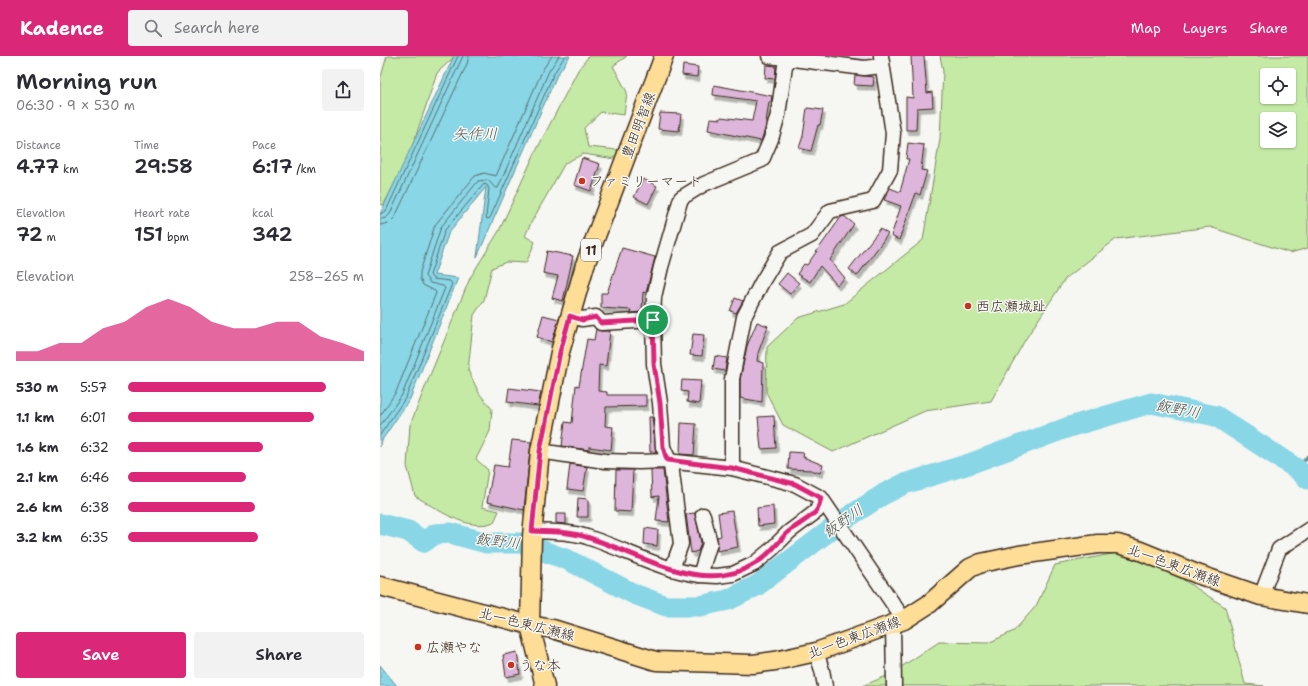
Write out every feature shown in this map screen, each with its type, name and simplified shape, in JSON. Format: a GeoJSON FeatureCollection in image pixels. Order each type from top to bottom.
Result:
{"type":"FeatureCollection","features":[{"type":"Feature","properties":{"kind":"main road","name":"豊田明智線"},"geometry":{"type":"LineString","coordinates":[[545,686],[530,625],[532,533],[540,451],[560,352],[585,265],[664,56]]}},
{"type":"Feature","properties":{"kind":"main road","name":"北一色東広瀬線"},"geometry":{"type":"LineString","coordinates":[[385,587],[530,625],[553,629],[656,661],[753,664],[775,662],[816,652],[898,622],[929,604],[970,568],[981,563],[1019,555],[1098,544],[1118,544],[1261,596],[1308,604]]}},
{"type":"Feature","properties":{"kind":"street"},"geometry":{"type":"LineString","coordinates":[[732,468],[732,380],[744,317],[762,282],[780,252],[812,235],[830,211],[873,201],[890,170],[893,133],[882,61],[864,68],[769,56]]}},
{"type":"Feature","properties":{"kind":"street"},"geometry":{"type":"LineString","coordinates":[[672,569],[681,544],[672,473],[663,447],[660,403],[654,364],[654,297],[661,266],[681,198],[704,184],[762,160],[771,139],[778,115],[786,59]]}},
{"type":"Feature","properties":{"kind":"street"},"geometry":{"type":"LineString","coordinates":[[570,316],[582,320],[596,317],[601,323],[653,320]]}},
{"type":"Feature","properties":{"kind":"street"},"geometry":{"type":"LineString","coordinates":[[540,451],[605,461],[639,462],[667,460],[732,468],[795,484],[825,504],[852,540],[898,622],[894,686]]}},
{"type":"Feature","properties":{"kind":"street"},"geometry":{"type":"LineString","coordinates":[[532,533],[586,536],[633,556],[686,574],[717,576],[733,574],[754,564],[772,549],[788,532],[825,504]]}},
{"type":"Feature","properties":{"kind":"street"},"geometry":{"type":"LineString","coordinates":[[700,575],[710,544],[703,516]]}},
{"type":"Feature","properties":{"kind":"street"},"geometry":{"type":"LineString","coordinates":[[1261,596],[1279,549],[1305,532]]}},
{"type":"Feature","properties":{"kind":"street"},"geometry":{"type":"LineString","coordinates":[[816,652],[822,670],[824,686]]}},
{"type":"Feature","properties":{"kind":"shaded area"},"geometry":{"type":"Polygon","coordinates":[[[797,56],[880,56],[879,60],[864,65],[797,56]]]}},
{"type":"Feature","properties":{"kind":"green space"},"geometry":{"type":"Polygon","coordinates":[[[387,56],[455,56],[437,73],[409,156],[384,204],[380,205],[380,80],[387,56]]]}},
{"type":"Feature","properties":{"kind":"green space"},"geometry":{"type":"Polygon","coordinates":[[[589,56],[627,56],[613,66],[627,92],[624,115],[601,112],[584,128],[588,147],[618,150],[615,159],[583,154],[565,163],[525,236],[535,242],[526,263],[506,262],[492,268],[484,300],[474,315],[468,370],[479,393],[492,409],[490,431],[476,459],[488,470],[482,507],[499,511],[494,522],[484,525],[463,522],[453,518],[415,496],[407,466],[410,425],[470,278],[499,231],[534,155],[578,70],[589,56]]]}},
{"type":"Feature","properties":{"kind":"green space"},"geometry":{"type":"Polygon","coordinates":[[[940,56],[1308,56],[1308,248],[1290,253],[1210,227],[1116,239],[1065,279],[1025,340],[991,401],[925,411],[833,452],[783,425],[766,392],[767,347],[798,318],[844,304],[923,240],[940,139],[943,71],[940,56]]]}},
{"type":"Feature","properties":{"kind":"green space"},"geometry":{"type":"Polygon","coordinates":[[[1116,553],[1173,573],[1225,607],[1245,684],[1264,686],[862,686],[889,675],[939,642],[988,643],[1014,631],[1036,606],[1055,565],[1116,553]]]}},
{"type":"Feature","properties":{"kind":"water","name":"矢作川"},"geometry":{"type":"Polygon","coordinates":[[[454,56],[570,56],[557,75],[477,257],[486,187],[449,232],[434,275],[458,278],[410,399],[382,440],[380,447],[380,214],[454,56]]]}},
{"type":"Feature","properties":{"kind":"water"},"geometry":{"type":"Polygon","coordinates":[[[380,665],[397,686],[380,686],[380,665]]]}},
{"type":"Feature","properties":{"kind":"building"},"geometry":{"type":"Polygon","coordinates":[[[911,56],[924,56],[927,93],[932,92],[933,107],[917,108],[916,130],[906,130],[906,97],[913,98],[911,56]]]}},
{"type":"Feature","properties":{"kind":"building"},"geometry":{"type":"Polygon","coordinates":[[[683,65],[698,67],[697,77],[682,75],[683,65]]]}},
{"type":"Feature","properties":{"kind":"building"},"geometry":{"type":"Polygon","coordinates":[[[766,65],[776,66],[775,79],[765,78],[766,65]]]}},
{"type":"Feature","properties":{"kind":"building"},"geometry":{"type":"Polygon","coordinates":[[[855,75],[874,77],[873,86],[854,85],[855,75]]]}},
{"type":"Feature","properties":{"kind":"building"},"geometry":{"type":"Polygon","coordinates":[[[714,85],[772,96],[771,102],[769,102],[765,129],[761,141],[708,130],[710,118],[721,119],[721,117],[752,121],[756,101],[713,95],[714,85]]]}},
{"type":"Feature","properties":{"kind":"building"},"geometry":{"type":"Polygon","coordinates":[[[807,108],[823,110],[820,125],[818,125],[811,151],[799,148],[803,136],[807,108]]]}},
{"type":"Feature","properties":{"kind":"building"},"geometry":{"type":"Polygon","coordinates":[[[660,113],[681,114],[679,131],[658,129],[660,113]]]}},
{"type":"Feature","properties":{"kind":"building"},"geometry":{"type":"Polygon","coordinates":[[[908,143],[924,145],[921,170],[927,171],[920,195],[916,193],[899,240],[891,236],[901,206],[884,200],[890,188],[900,192],[909,159],[906,159],[908,143]]]}},
{"type":"Feature","properties":{"kind":"building"},"geometry":{"type":"Polygon","coordinates":[[[582,158],[600,164],[591,191],[574,185],[582,158]]]}},
{"type":"Feature","properties":{"kind":"building"},"geometry":{"type":"Polygon","coordinates":[[[643,179],[657,186],[648,204],[634,197],[643,179]]]}},
{"type":"Feature","properties":{"kind":"building"},"geometry":{"type":"Polygon","coordinates":[[[844,216],[854,224],[830,260],[845,278],[837,285],[820,266],[810,282],[797,274],[804,264],[807,265],[841,217],[844,216]]]}},
{"type":"Feature","properties":{"kind":"building"},"geometry":{"type":"Polygon","coordinates":[[[880,229],[888,234],[857,276],[849,269],[880,229]]]}},
{"type":"Feature","properties":{"kind":"building"},"geometry":{"type":"Polygon","coordinates":[[[622,248],[655,257],[646,293],[643,292],[642,312],[630,313],[631,310],[601,308],[601,293],[607,293],[622,248]]]}},
{"type":"Feature","properties":{"kind":"building"},"geometry":{"type":"Polygon","coordinates":[[[547,251],[573,256],[563,301],[552,298],[558,276],[543,273],[547,251]]]}},
{"type":"Feature","properties":{"kind":"building"},"geometry":{"type":"Polygon","coordinates":[[[787,273],[799,283],[790,294],[778,284],[787,273]]]}},
{"type":"Feature","properties":{"kind":"building"},"geometry":{"type":"Polygon","coordinates":[[[735,298],[743,301],[736,313],[730,311],[735,298]]]}},
{"type":"Feature","properties":{"kind":"building"},"geometry":{"type":"Polygon","coordinates":[[[543,315],[559,319],[552,342],[537,337],[543,315]]]}},
{"type":"Feature","properties":{"kind":"building"},"geometry":{"type":"Polygon","coordinates":[[[757,322],[768,326],[758,353],[757,361],[763,363],[762,402],[740,398],[740,380],[747,346],[757,322]]]}},
{"type":"Feature","properties":{"kind":"building"},"geometry":{"type":"Polygon","coordinates":[[[596,329],[601,331],[610,331],[606,366],[599,365],[598,391],[607,392],[607,395],[646,395],[646,406],[606,407],[605,426],[613,427],[611,450],[589,447],[589,450],[562,446],[565,422],[572,423],[576,385],[579,386],[587,339],[594,340],[596,329]]]}},
{"type":"Feature","properties":{"kind":"building"},"geometry":{"type":"Polygon","coordinates":[[[693,334],[704,335],[702,356],[690,355],[693,334]]]}},
{"type":"Feature","properties":{"kind":"building"},"geometry":{"type":"Polygon","coordinates":[[[715,356],[727,358],[725,371],[713,369],[715,356]]]}},
{"type":"Feature","properties":{"kind":"building"},"geometry":{"type":"Polygon","coordinates":[[[682,380],[701,381],[699,404],[687,402],[688,392],[681,391],[682,380]]]}},
{"type":"Feature","properties":{"kind":"building"},"geometry":{"type":"Polygon","coordinates":[[[509,388],[541,392],[538,406],[507,402],[509,388]]]}},
{"type":"Feature","properties":{"kind":"building"},"geometry":{"type":"Polygon","coordinates":[[[774,416],[776,448],[761,449],[758,417],[774,416]]]}},
{"type":"Feature","properties":{"kind":"building"},"geometry":{"type":"Polygon","coordinates":[[[649,417],[652,417],[656,452],[650,452],[649,417]]]}},
{"type":"Feature","properties":{"kind":"building"},"geometry":{"type":"Polygon","coordinates":[[[681,423],[696,424],[694,455],[680,454],[681,423]]]}},
{"type":"Feature","properties":{"kind":"building"},"geometry":{"type":"Polygon","coordinates":[[[512,440],[531,442],[524,510],[487,502],[494,465],[508,467],[512,440]]]}},
{"type":"Feature","properties":{"kind":"building"},"geometry":{"type":"Polygon","coordinates":[[[789,452],[804,453],[803,457],[823,465],[820,473],[811,470],[788,469],[789,452]]]}},
{"type":"Feature","properties":{"kind":"building"},"geometry":{"type":"Polygon","coordinates":[[[570,464],[587,467],[583,491],[567,489],[570,464]]]}},
{"type":"Feature","properties":{"kind":"building"},"geometry":{"type":"Polygon","coordinates":[[[616,470],[633,470],[631,512],[615,511],[616,470]]]}},
{"type":"Feature","properties":{"kind":"building"},"geometry":{"type":"Polygon","coordinates":[[[651,470],[663,470],[669,522],[656,521],[659,496],[652,497],[651,470]]]}},
{"type":"Feature","properties":{"kind":"building"},"geometry":{"type":"Polygon","coordinates":[[[578,498],[588,499],[588,517],[577,517],[578,498]]]}},
{"type":"Feature","properties":{"kind":"building"},"geometry":{"type":"Polygon","coordinates":[[[773,506],[774,524],[758,526],[757,508],[773,506]]]}},
{"type":"Feature","properties":{"kind":"building"},"geometry":{"type":"Polygon","coordinates":[[[732,511],[738,547],[717,551],[717,537],[721,536],[718,513],[732,511]]]}},
{"type":"Feature","properties":{"kind":"building"},"geometry":{"type":"Polygon","coordinates":[[[695,513],[701,543],[698,551],[691,553],[686,514],[695,513]]]}},
{"type":"Feature","properties":{"kind":"building"},"geometry":{"type":"Polygon","coordinates":[[[556,514],[566,514],[566,524],[556,523],[556,514]]]}},
{"type":"Feature","properties":{"kind":"building"},"geometry":{"type":"Polygon","coordinates":[[[645,528],[658,530],[657,546],[644,544],[645,528]]]}},
{"type":"Feature","properties":{"kind":"building","name":"うな本"},"geometry":{"type":"Polygon","coordinates":[[[517,652],[520,674],[506,677],[503,655],[517,652]]]}},
{"type":"Feature","properties":{"kind":"waterway","name":"飯野川"},"geometry":{"type":"LineString","coordinates":[[380,524],[408,531],[424,542],[435,534],[450,533],[487,543],[521,543],[568,560],[634,594],[666,606],[700,606],[728,600],[758,585],[842,521],[884,494],[904,484],[969,464],[1069,427],[1151,403],[1216,416],[1297,469],[1308,479]]}},
{"type":"Feature","properties":{"kind":"waterway"},"geometry":{"type":"LineString","coordinates":[[1297,469],[1308,456]]}},
{"type":"Feature","properties":{"kind":"place","name":"ファミリーマート"},"geometry":{"type":"Point","coordinates":[582,181]}},
{"type":"Feature","properties":{"kind":"place","name":"西広瀬城趾"},"geometry":{"type":"Point","coordinates":[968,306]}},
{"type":"Feature","properties":{"kind":"place","name":"広瀬やな"},"geometry":{"type":"Point","coordinates":[418,647]}},
{"type":"Feature","properties":{"kind":"place","name":"うな本"},"geometry":{"type":"Point","coordinates":[511,665]}},
{"type":"Feature","properties":{"kind":"route"},"geometry":{"type":"LineString","coordinates":[[570,316],[582,320],[596,317],[601,323],[653,320],[654,364],[660,403],[663,447],[667,460],[732,468],[795,484],[821,498],[817,511],[788,532],[761,559],[733,574],[717,576],[686,574],[633,556],[586,536],[532,531],[540,451],[560,352],[570,316]]}}]}
